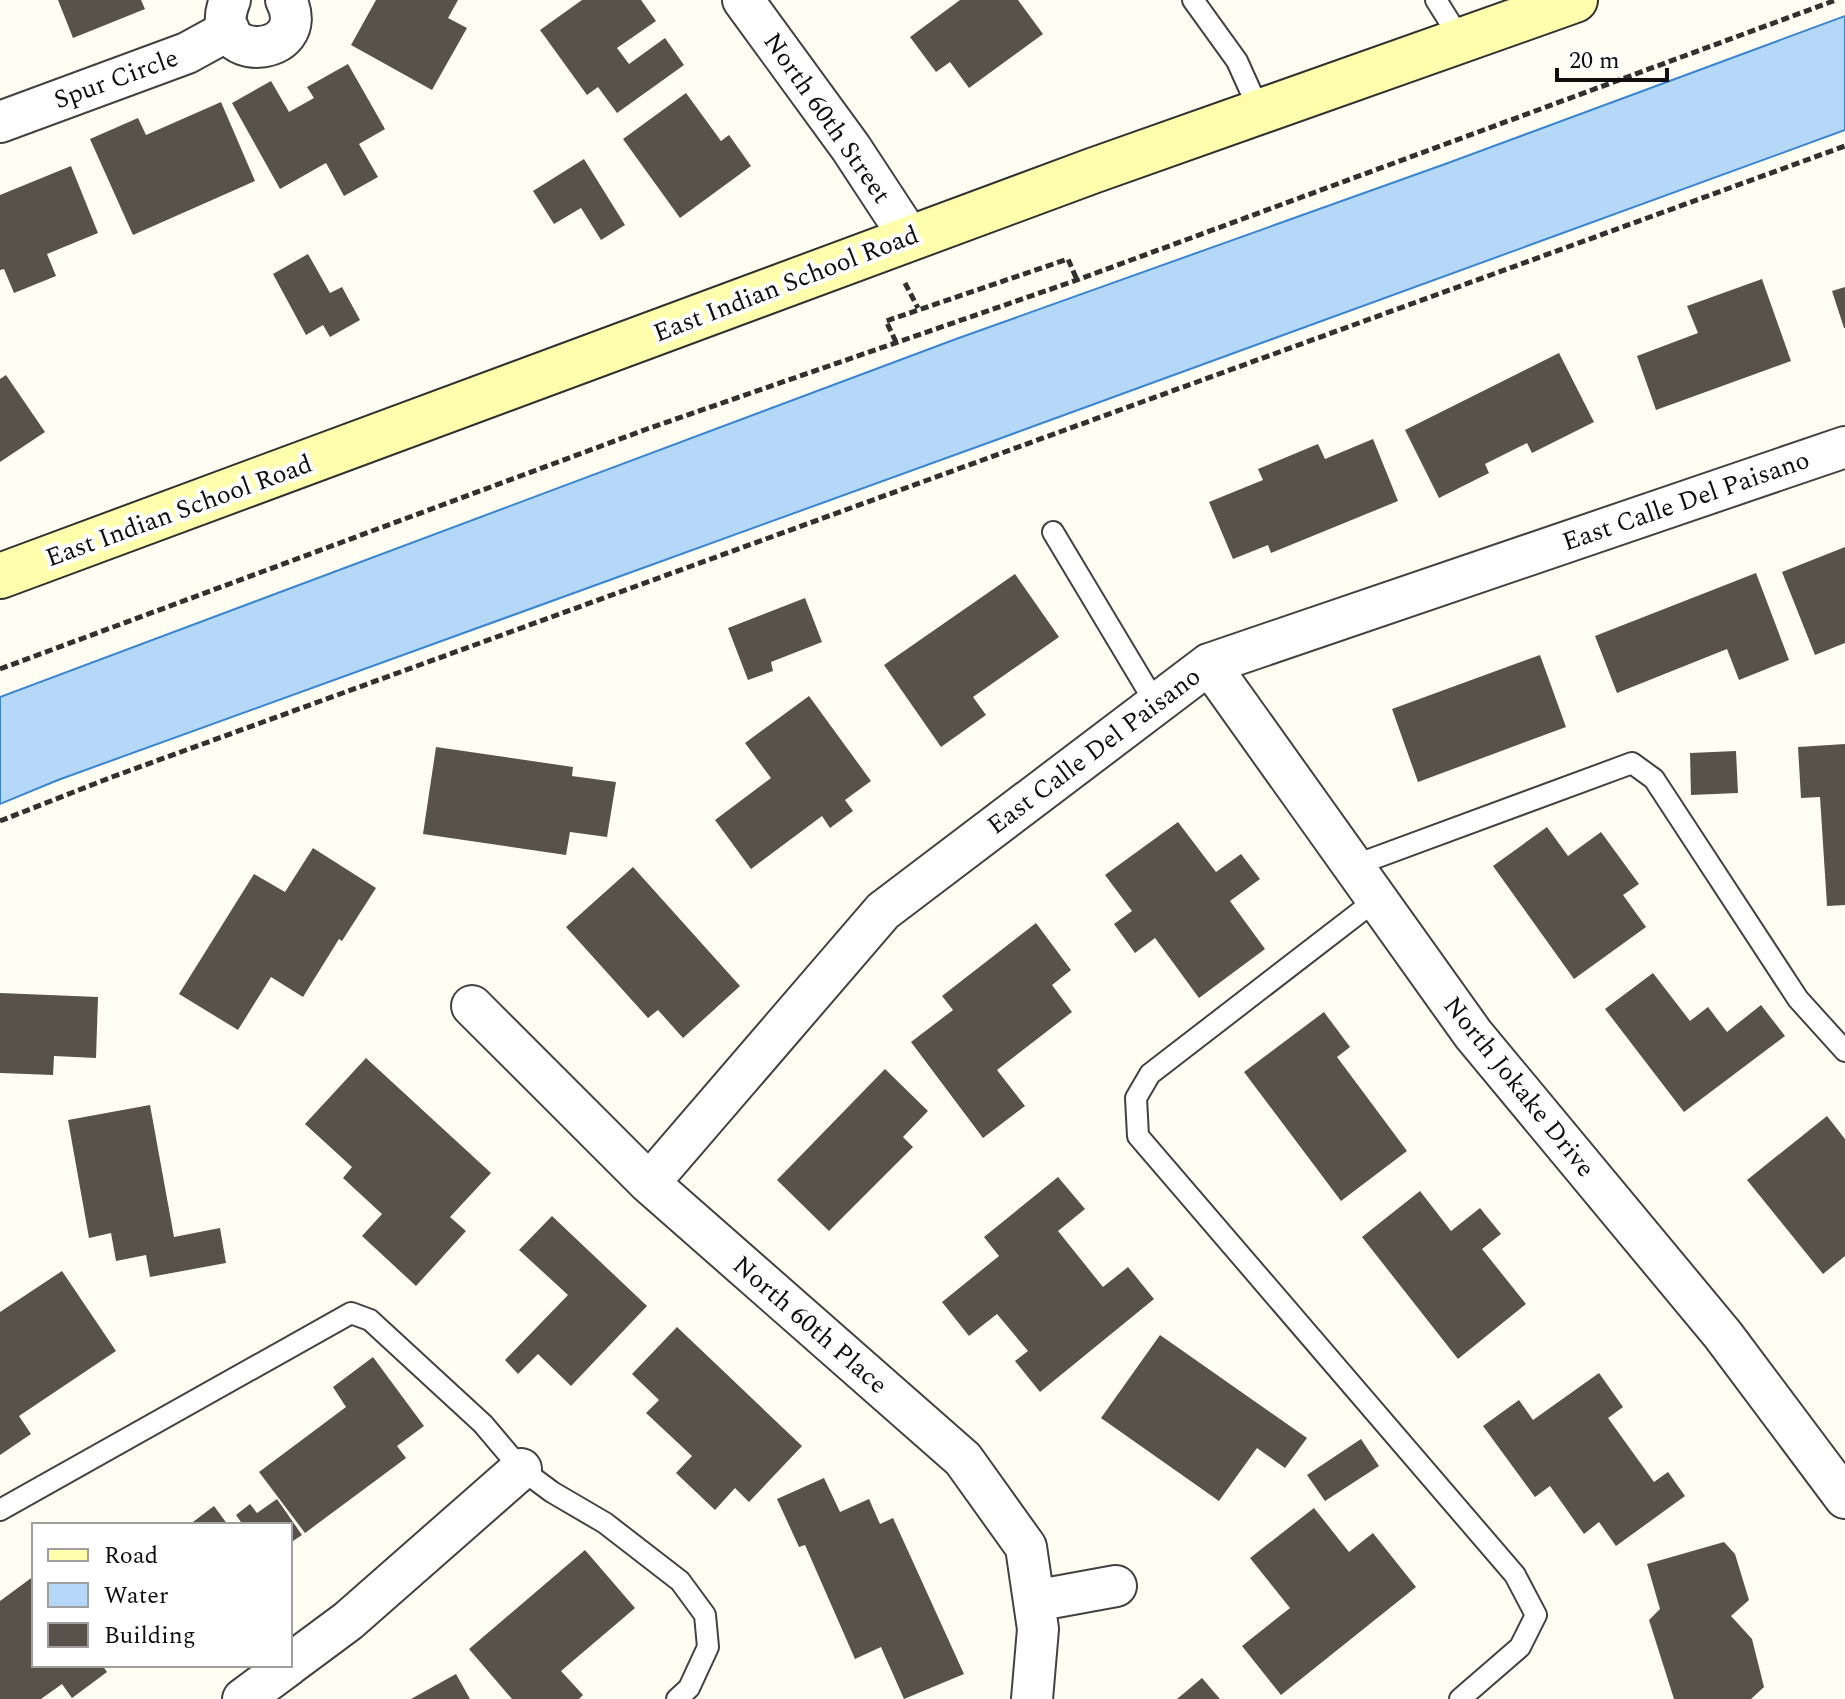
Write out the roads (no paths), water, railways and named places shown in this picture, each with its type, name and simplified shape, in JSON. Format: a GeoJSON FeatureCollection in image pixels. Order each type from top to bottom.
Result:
{"type":"FeatureCollection","features":[{"type":"Feature","properties":{"kind":"main road","name":"East Indian School Road"},"geometry":{"type":"LineString","coordinates":[[0,576],[910,238],[1575,0]]}},
{"type":"Feature","properties":{"kind":"street","name":"Spur Circle"},"geometry":{"type":"LineString","coordinates":[[230,15],[232,37],[248,48],[266,48],[283,39],[291,22],[286,0]]}},
{"type":"Feature","properties":{"kind":"street","name":"North 60th Street"},"geometry":{"type":"LineString","coordinates":[[743,0],[851,148],[910,238]]}},
{"type":"Feature","properties":{"kind":"street","name":"Spur Circle"},"geometry":{"type":"LineString","coordinates":[[0,122],[187,53],[230,15]]}},
{"type":"Feature","properties":{"kind":"street","name":"East Calle Del Paisano"},"geometry":{"type":"LineString","coordinates":[[649,1183],[883,911],[1209,664],[1845,447]]}},
{"type":"Feature","properties":{"kind":"street","name":"North Jokake Drive"},"geometry":{"type":"LineString","coordinates":[[1209,664],[1473,1034],[1723,1335],[1845,1498]]}},
{"type":"Feature","properties":{"kind":"street","name":"North 60th Place"},"geometry":{"type":"LineString","coordinates":[[472,1006],[649,1183],[963,1459],[1026,1547],[1038,1629],[1032,1699]]}},
{"type":"Feature","properties":{"kind":"street"},"geometry":{"type":"LineString","coordinates":[[292,1663],[348,1621],[521,1469]]}},
{"type":"Feature","properties":{"kind":"street"},"geometry":{"type":"LineString","coordinates":[[1034,1601],[1116,1586]]}},
{"type":"Feature","properties":{"kind":"street"},"geometry":{"type":"LineString","coordinates":[[243,1699],[287,1667]]}},
{"type":"Feature","properties":{"kind":"lane"},"geometry":{"type":"LineString","coordinates":[[1193,0],[1237,61],[1260,112]]}},
{"type":"Feature","properties":{"kind":"lane"},"geometry":{"type":"LineString","coordinates":[[1436,0],[1461,40]]}},
{"type":"Feature","properties":{"kind":"lane"},"geometry":{"type":"LineString","coordinates":[[1053,532],[1156,704]]}},
{"type":"Feature","properties":{"kind":"lane"},"geometry":{"type":"LineString","coordinates":[[1353,866],[1632,763],[1654,779],[1798,999],[1845,1051]]}},
{"type":"Feature","properties":{"kind":"lane"},"geometry":{"type":"LineString","coordinates":[[1377,899],[1150,1074],[1136,1098],[1138,1136],[1515,1575],[1536,1615],[1520,1647],[1460,1699]]}},
{"type":"Feature","properties":{"kind":"lane"},"geometry":{"type":"LineString","coordinates":[[0,1510],[351,1313],[370,1320],[483,1424],[521,1469],[552,1492],[605,1523],[680,1581],[705,1615],[708,1647],[689,1688],[677,1699]]}},
{"type":"Feature","properties":{"kind":"water"},"geometry":{"type":"Polygon","coordinates":[[[1845,16],[1845,130],[58,780],[0,804],[0,697],[956,339],[1448,163],[1845,16]]]}}]}
